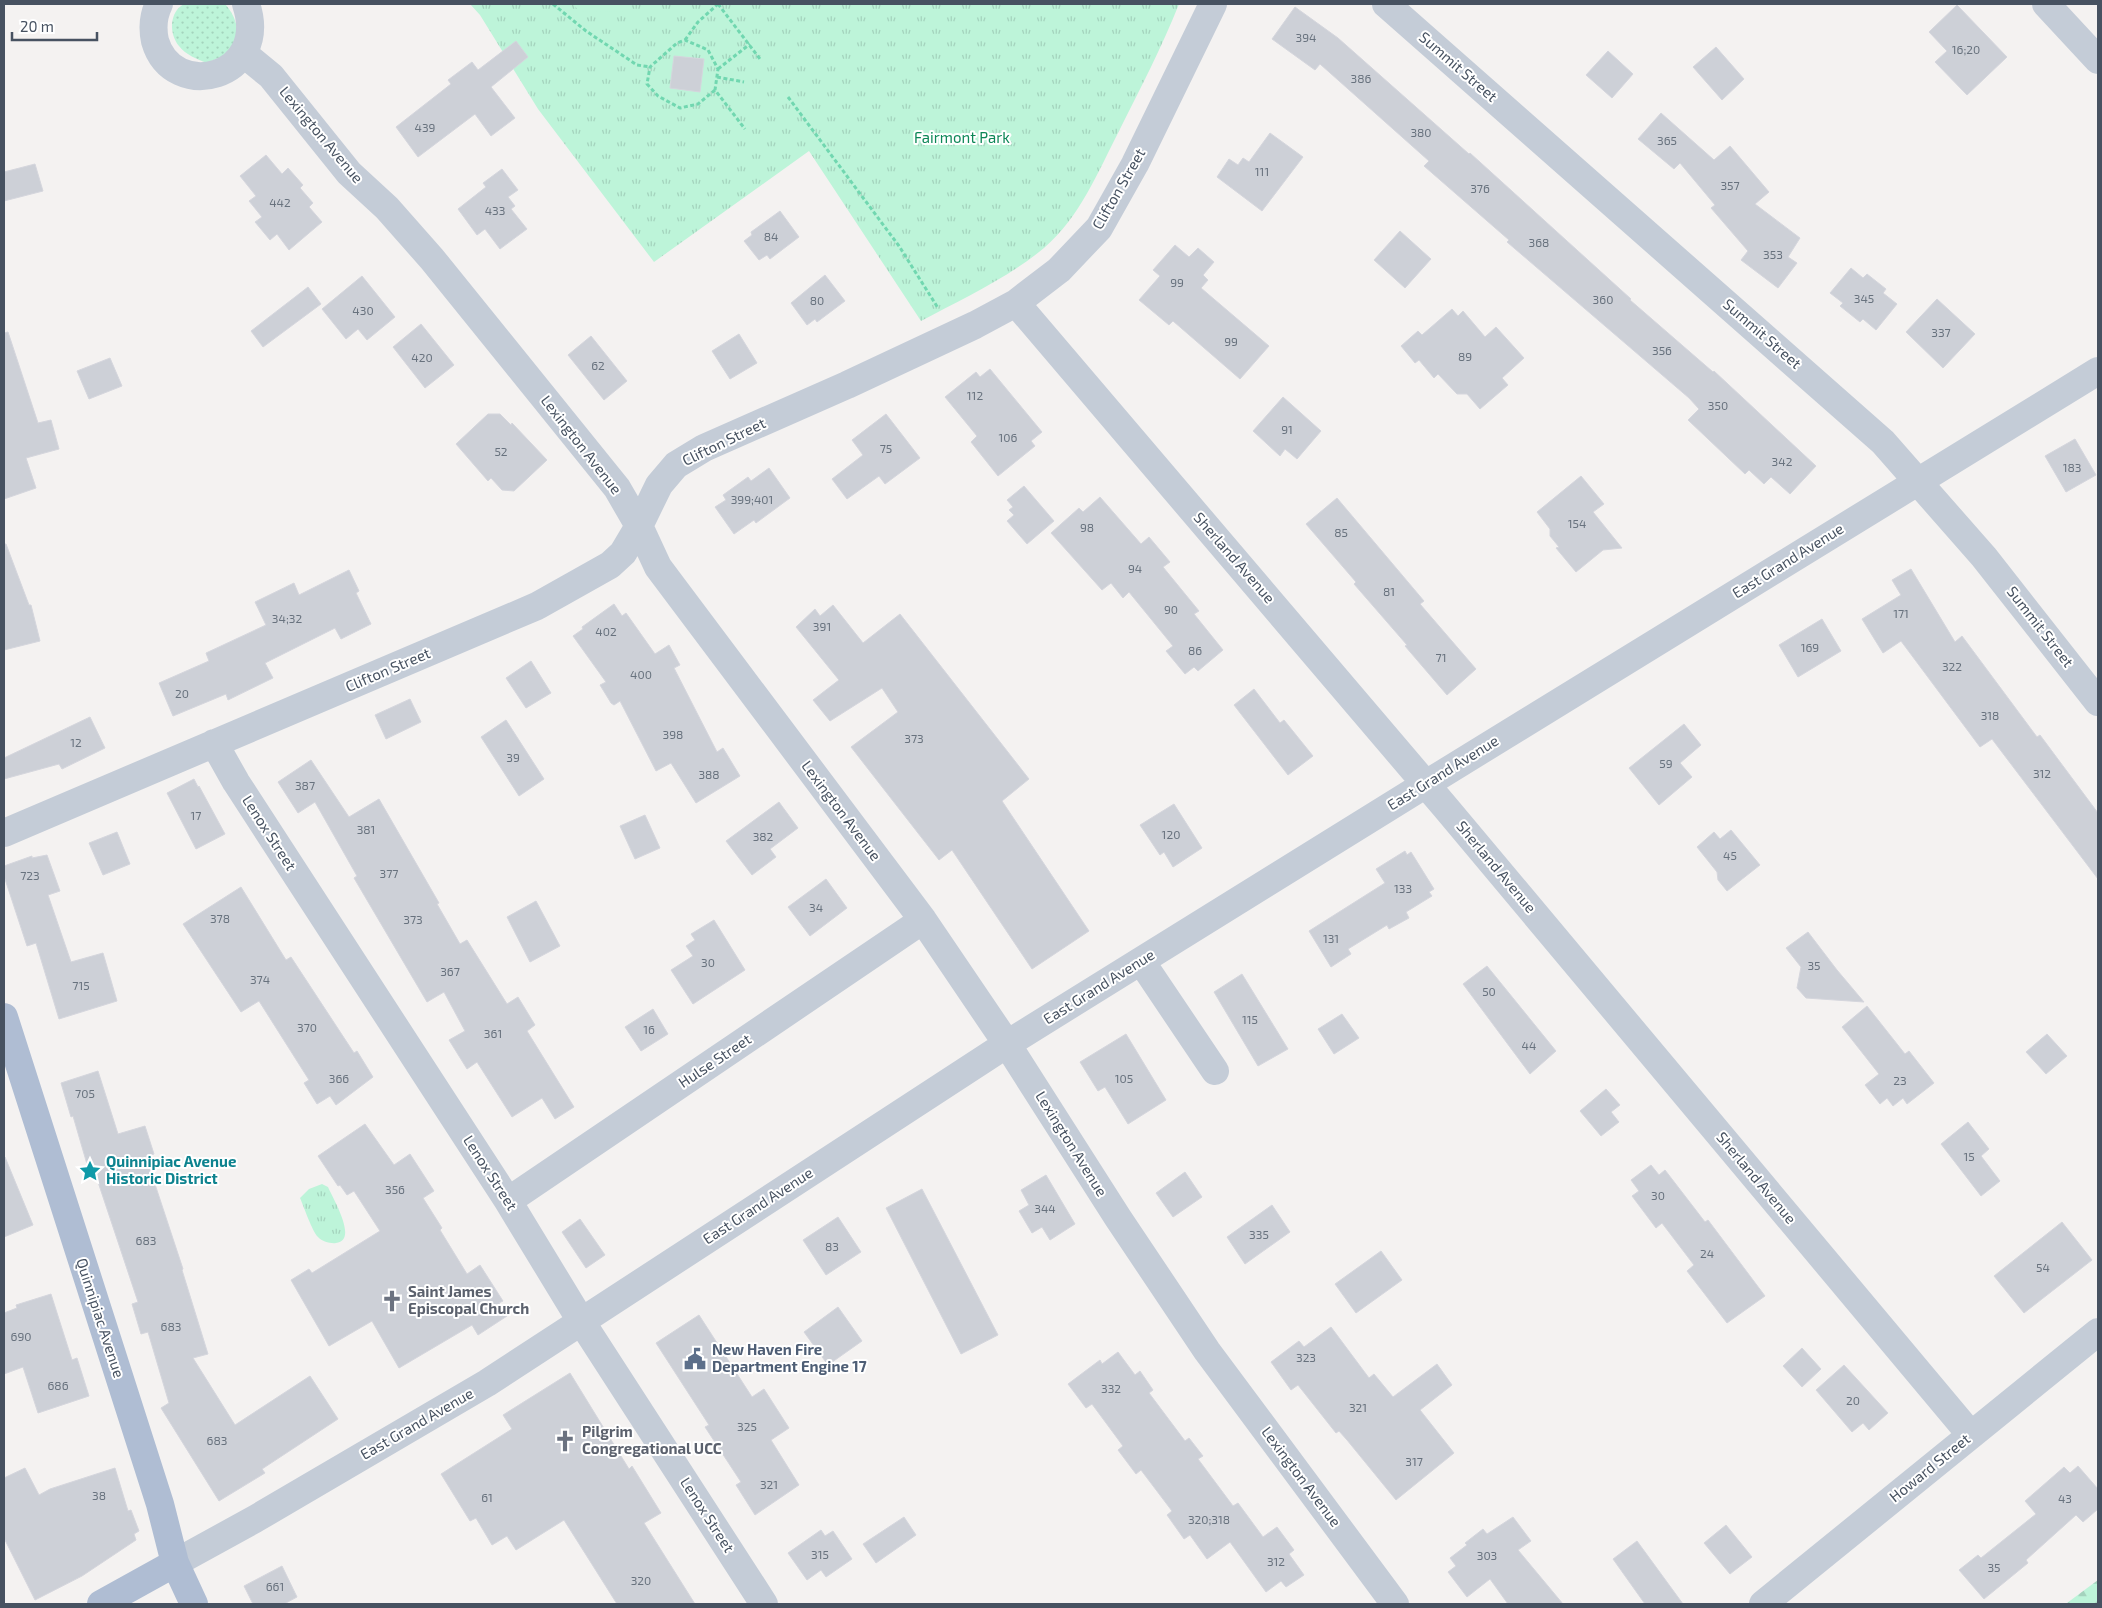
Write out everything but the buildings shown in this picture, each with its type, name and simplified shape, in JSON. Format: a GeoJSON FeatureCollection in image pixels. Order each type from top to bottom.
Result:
{"type":"FeatureCollection","features":[{"type":"Feature","properties":{"kind":"main road","name":"Quinnipiac Avenue"},"geometry":{"type":"LineString","coordinates":[[5,1024],[154,1485],[175,1563],[194,1604]]}},
{"type":"Feature","properties":{"kind":"main road","name":"East Grand Avenue"},"geometry":{"type":"LineString","coordinates":[[101,1604],[175,1563]]}},
{"type":"Feature","properties":{"kind":"street"},"geometry":{"type":"LineString","coordinates":[[159,4],[154,15],[153,32],[158,48],[166,61],[177,70],[192,75],[206,76],[221,72],[234,65],[244,54],[251,38],[252,21],[246,4]]}},
{"type":"Feature","properties":{"kind":"street","name":"Clifton Street"},"geometry":{"type":"LineString","coordinates":[[4,833],[537,606],[610,565],[623,553],[639,526],[659,485],[676,465],[704,448],[847,385],[1016,303],[1058,270],[1099,228],[1135,164],[1213,4]]}},
{"type":"Feature","properties":{"kind":"street","name":"Summit Street"},"geometry":{"type":"LineString","coordinates":[[1386,4],[1868,427],[1984,557],[2098,702]]}},
{"type":"Feature","properties":{"kind":"street"},"geometry":{"type":"LineString","coordinates":[[2046,4],[2098,60]]}},
{"type":"Feature","properties":{"kind":"street","name":"Lexington Avenue"},"geometry":{"type":"LineString","coordinates":[[244,54],[271,76],[349,173],[387,208],[432,259],[618,488],[639,526],[658,567],[923,920],[1007,1044],[1118,1218],[1207,1351],[1394,1604]]}},
{"type":"Feature","properties":{"kind":"street","name":"Sherland Avenue"},"geometry":{"type":"LineString","coordinates":[[1016,303],[1426,784],[1971,1436]]}},
{"type":"Feature","properties":{"kind":"street","name":"East Grand Avenue"},"geometry":{"type":"LineString","coordinates":[[175,1563],[255,1519],[487,1383],[1007,1044],[2098,371]]}},
{"type":"Feature","properties":{"kind":"street","name":"Lenox Street"},"geometry":{"type":"LineString","coordinates":[[214,743],[242,790],[508,1201],[581,1321],[764,1604]]}},
{"type":"Feature","properties":{"kind":"street","name":"Hulse Street"},"geometry":{"type":"LineString","coordinates":[[508,1201],[923,920]]}},
{"type":"Feature","properties":{"kind":"street"},"geometry":{"type":"LineString","coordinates":[[1141,961],[1215,1070]]}},
{"type":"Feature","properties":{"kind":"street","name":"Howard Street"},"geometry":{"type":"LineString","coordinates":[[1763,1604],[2098,1332]]}},
{"type":"Feature","properties":{"kind":"path"},"geometry":{"type":"LineString","coordinates":[[553,4],[586,31],[637,65],[650,67]]}},
{"type":"Feature","properties":{"kind":"path"},"geometry":{"type":"LineString","coordinates":[[685,40],[708,50],[718,69],[715,90],[698,104],[680,108],[658,96],[647,84],[650,67],[677,43],[685,40],[698,22],[718,4],[760,59]]}},
{"type":"Feature","properties":{"kind":"path"},"geometry":{"type":"LineString","coordinates":[[718,69],[750,44]]}},
{"type":"Feature","properties":{"kind":"path"},"geometry":{"type":"LineString","coordinates":[[717,76],[744,82]]}},
{"type":"Feature","properties":{"kind":"path"},"geometry":{"type":"LineString","coordinates":[[715,90],[745,129]]}},
{"type":"Feature","properties":{"kind":"path"},"geometry":{"type":"LineString","coordinates":[[788,97],[899,246],[938,308]]}},
{"type":"Feature","properties":{"kind":"green space"},"geometry":{"type":"Polygon","coordinates":[[[184,4],[225,4],[233,15],[237,27],[236,40],[229,52],[207,63],[182,49],[173,36],[172,23],[175,12],[184,4]]]}},
{"type":"Feature","properties":{"kind":"green space","name":"Fairmont Park"},"geometry":{"type":"Polygon","coordinates":[[[470,4],[1179,4],[1096,178],[1078,208],[1057,236],[1015,269],[921,321],[809,151],[654,262],[538,109],[480,15],[470,4]]]}},
{"type":"Feature","properties":{"kind":"green space"},"geometry":{"type":"Polygon","coordinates":[[[573,4],[634,4],[626,11],[580,12],[573,4]]]}},
{"type":"Feature","properties":{"kind":"green space"},"geometry":{"type":"Polygon","coordinates":[[[322,1184],[328,1187],[345,1227],[345,1235],[342,1240],[336,1243],[326,1242],[318,1237],[300,1198],[309,1189],[322,1184]]]}},
{"type":"Feature","properties":{"kind":"green space"},"geometry":{"type":"Polygon","coordinates":[[[2098,1580],[2098,1604],[2066,1604],[2067,1603],[2098,1580]]]}},
{"type":"Feature","properties":{"kind":"place","name":"Quinnipiac Avenue Historic District"},"geometry":{"type":"Point","coordinates":[90,1171]}},
{"type":"Feature","properties":{"kind":"place","name":"Saint James Episcopal Church"},"geometry":{"type":"Point","coordinates":[392,1301]}},
{"type":"Feature","properties":{"kind":"place","name":"New Haven Fire Department Engine 17"},"geometry":{"type":"Point","coordinates":[695,1359]}},
{"type":"Feature","properties":{"kind":"place","name":"Pilgrim Congregational UCC"},"geometry":{"type":"Point","coordinates":[565,1441]}}]}
